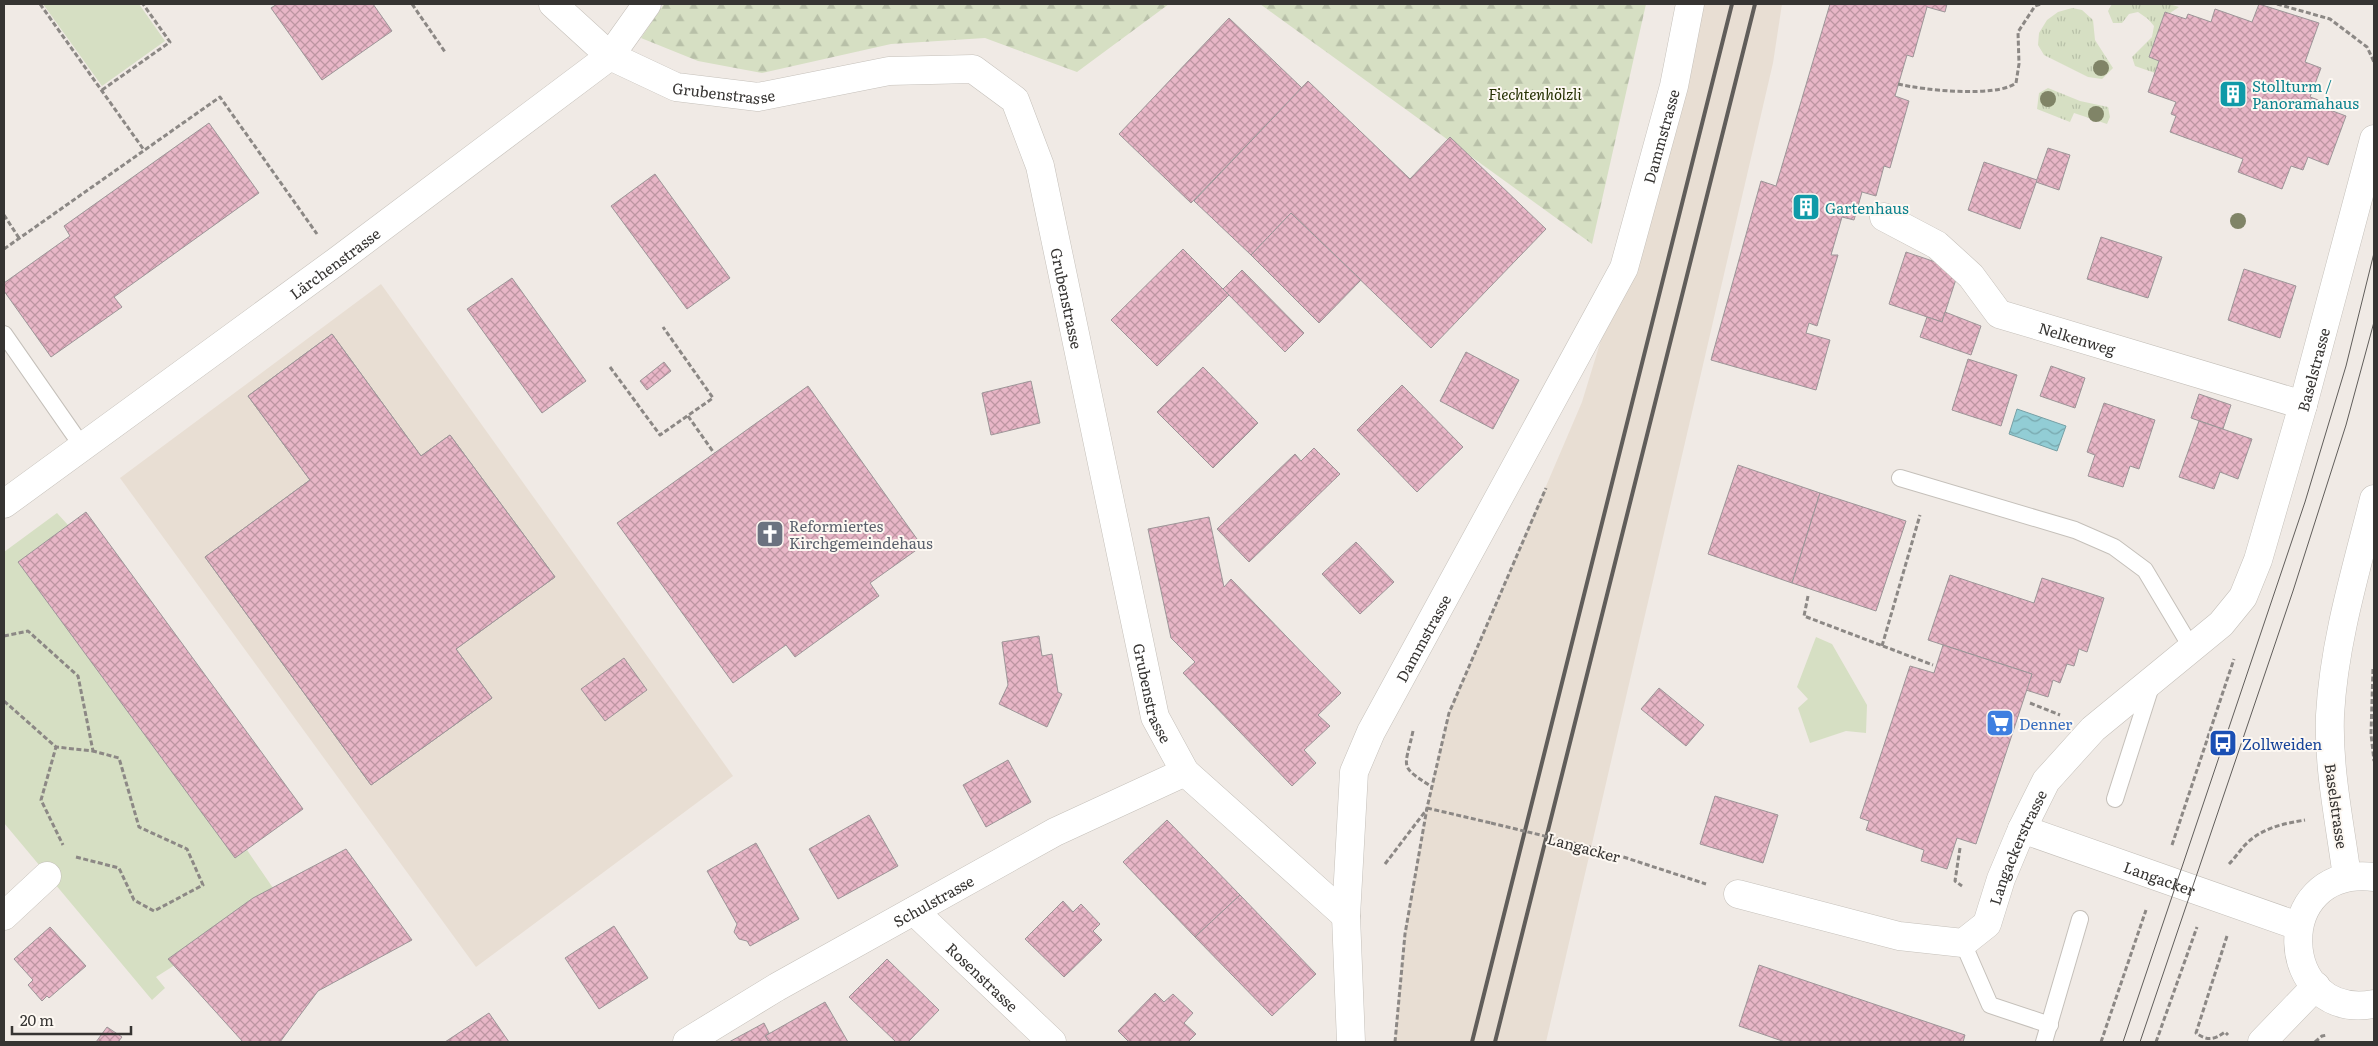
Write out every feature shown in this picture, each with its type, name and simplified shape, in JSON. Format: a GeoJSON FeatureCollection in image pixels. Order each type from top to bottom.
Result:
{"type":"FeatureCollection","features":[{"type":"Feature","properties":{"kind":"street","name":"Grubenstrasse"},"geometry":{"type":"LineString","coordinates":[[553,4],[610,56],[676,87],[758,97],[889,71],[973,69],[1015,100],[1040,166],[1155,717],[1185,772],[1346,916]]}},
{"type":"Feature","properties":{"kind":"street","name":"Lärchenstrasse"},"geometry":{"type":"LineString","coordinates":[[4,504],[337,261],[610,56],[647,4]]}},
{"type":"Feature","properties":{"kind":"street","name":"Dammstrasse"},"geometry":{"type":"LineString","coordinates":[[1351,1042],[1346,916],[1354,772],[1370,732],[1624,268],[1674,86],[1690,4]]}},
{"type":"Feature","properties":{"kind":"street","name":"Baselstrasse"},"geometry":{"type":"LineString","coordinates":[[2243,597],[2258,560],[2374,139]]}},
{"type":"Feature","properties":{"kind":"street","name":"Nelkenweg"},"geometry":{"type":"LineString","coordinates":[[1884,217],[1936,245],[1971,276],[1999,314],[2302,405]]}},
{"type":"Feature","properties":{"kind":"street","name":"Baselstrasse"},"geometry":{"type":"LineString","coordinates":[[2347,877],[2331,755],[2330,716],[2334,672],[2350,592],[2374,499]]}},
{"type":"Feature","properties":{"kind":"street","name":"Langackerstrasse"},"geometry":{"type":"LineString","coordinates":[[1963,943],[1987,924],[2001,879],[2022,829],[2046,781],[2065,757],[2093,729],[2154,677],[2221,624],[2243,597]]}},
{"type":"Feature","properties":{"kind":"street","name":"Schulstrasse"},"geometry":{"type":"LineString","coordinates":[[687,1042],[777,987],[1055,832],[1185,772]]}},
{"type":"Feature","properties":{"kind":"street","name":"Langacker"},"geometry":{"type":"LineString","coordinates":[[2022,829],[2298,926]]}},
{"type":"Feature","properties":{"kind":"street"},"geometry":{"type":"LineString","coordinates":[[4,916],[46,876]]}},
{"type":"Feature","properties":{"kind":"street"},"geometry":{"type":"LineString","coordinates":[[2374,877],[2347,877],[2326,886],[2316,894],[2302,913],[2298,926],[2297,947],[2299,958],[2307,977],[2334,1000],[2344,1004],[2365,1006],[2374,1004]]}},
{"type":"Feature","properties":{"kind":"street"},"geometry":{"type":"LineString","coordinates":[[1738,894],[1899,936],[1963,943]]}},
{"type":"Feature","properties":{"kind":"street","name":"Rosenstrasse"},"geometry":{"type":"LineString","coordinates":[[914,911],[1052,1042]]}},
{"type":"Feature","properties":{"kind":"street"},"geometry":{"type":"LineString","coordinates":[[2262,1042],[2316,986]]}},
{"type":"Feature","properties":{"kind":"lane"},"geometry":{"type":"LineString","coordinates":[[4,334],[82,446]]}},
{"type":"Feature","properties":{"kind":"lane"},"geometry":{"type":"LineString","coordinates":[[1900,478],[2075,530],[2114,547],[2145,570],[2192,647]]}},
{"type":"Feature","properties":{"kind":"lane"},"geometry":{"type":"LineString","coordinates":[[2115,799],[2154,677]]}},
{"type":"Feature","properties":{"kind":"lane"},"geometry":{"type":"LineString","coordinates":[[2044,1042],[2080,919]]}},
{"type":"Feature","properties":{"kind":"lane"},"geometry":{"type":"LineString","coordinates":[[1963,943],[1990,1005],[2050,1025]]}},
{"type":"Feature","properties":{"kind":"path"},"geometry":{"type":"LineString","coordinates":[[40,4],[144,150]]}},
{"type":"Feature","properties":{"kind":"path"},"geometry":{"type":"LineString","coordinates":[[102,90],[170,42],[143,4]]}},
{"type":"Feature","properties":{"kind":"path"},"geometry":{"type":"LineString","coordinates":[[412,4],[445,52]]}},
{"type":"Feature","properties":{"kind":"path"},"geometry":{"type":"LineString","coordinates":[[1898,84],[1922,89],[1965,91],[2008,88],[2016,83],[2019,64],[2018,32],[2035,6],[2041,4]]}},
{"type":"Feature","properties":{"kind":"path"},"geometry":{"type":"LineString","coordinates":[[2277,4],[2330,19],[2366,47],[2374,62]]}},
{"type":"Feature","properties":{"kind":"path"},"geometry":{"type":"LineString","coordinates":[[4,249],[220,97],[337,261]]}},
{"type":"Feature","properties":{"kind":"path"},"geometry":{"type":"LineString","coordinates":[[4,215],[20,238]]}},
{"type":"Feature","properties":{"kind":"path"},"geometry":{"type":"LineString","coordinates":[[610,367],[660,435],[713,398],[664,327]]}},
{"type":"Feature","properties":{"kind":"path"},"geometry":{"type":"LineString","coordinates":[[688,416],[714,453]]}},
{"type":"Feature","properties":{"kind":"path"},"geometry":{"type":"LineString","coordinates":[[1395,1042],[1404,934],[1427,808],[1449,713],[1549,481]]}},
{"type":"Feature","properties":{"kind":"path"},"geometry":{"type":"LineString","coordinates":[[1882,646],[1928,486]]}},
{"type":"Feature","properties":{"kind":"path"},"geometry":{"type":"LineString","coordinates":[[1808,596],[1804,616],[1933,664]]}},
{"type":"Feature","properties":{"kind":"path"},"geometry":{"type":"LineString","coordinates":[[4,636],[28,631],[78,676],[93,751]]}},
{"type":"Feature","properties":{"kind":"path"},"geometry":{"type":"LineString","coordinates":[[2170,853],[2236,655]]}},
{"type":"Feature","properties":{"kind":"path"},"geometry":{"type":"LineString","coordinates":[[2373,663],[2371,734],[2374,760]]}},
{"type":"Feature","properties":{"kind":"path"},"geometry":{"type":"LineString","coordinates":[[4,701],[56,748],[93,751],[120,758],[139,827],[187,849],[203,885],[154,911],[134,900],[119,868],[68,855],[41,800],[56,748]]}},
{"type":"Feature","properties":{"kind":"path","name":"Langacker"},"geometry":{"type":"LineString","coordinates":[[1427,808],[1602,850],[1738,894]]}},
{"type":"Feature","properties":{"kind":"path"},"geometry":{"type":"LineString","coordinates":[[46,876],[68,855]]}},
{"type":"Feature","properties":{"kind":"path"},"geometry":{"type":"LineString","coordinates":[[2101,1042],[2149,901]]}},
{"type":"Feature","properties":{"kind":"path"},"geometry":{"type":"LineString","coordinates":[[2231,1037],[2225,1032],[2217,1038],[2209,1040],[2196,1033],[2237,905]]}},
{"type":"Feature","properties":{"kind":"shaded area"},"geometry":{"type":"Polygon","coordinates":[[[1704,4],[1782,4],[1773,63],[1546,1042],[1395,1042],[1405,934],[1427,808],[1449,713],[1582,402],[1704,4]]]}},
{"type":"Feature","properties":{"kind":"shaded area"},"geometry":{"type":"Polygon","coordinates":[[[381,284],[733,776],[476,967],[120,478],[381,284]]]}},
{"type":"Feature","properties":{"kind":"green space"},"geometry":{"type":"Polygon","coordinates":[[[43,4],[139,4],[165,41],[102,86],[43,4]]]}},
{"type":"Feature","properties":{"kind":"green space"},"geometry":{"type":"Polygon","coordinates":[[[664,4],[1169,4],[1077,72],[985,38],[891,44],[762,73],[698,61],[641,38],[664,4]]]}},
{"type":"Feature","properties":{"kind":"green space","name":"Fiechtenhölzli"},"geometry":{"type":"Polygon","coordinates":[[[1260,4],[1646,4],[1592,244],[1260,4]]]}},
{"type":"Feature","properties":{"kind":"green space"},"geometry":{"type":"Polygon","coordinates":[[[2112,4],[2169,4],[2179,7],[2170,13],[2165,12],[2149,57],[2159,61],[2155,73],[2135,66],[2132,57],[2152,37],[2154,26],[2138,12],[2129,14],[2122,23],[2113,23],[2108,11],[2112,4]]]}},
{"type":"Feature","properties":{"kind":"green space"},"geometry":{"type":"Polygon","coordinates":[[[2072,8],[2082,10],[2093,20],[2095,40],[2113,68],[2102,79],[2088,77],[2044,55],[2038,45],[2039,33],[2047,20],[2058,12],[2072,8]]]}},
{"type":"Feature","properties":{"kind":"green space"},"geometry":{"type":"Polygon","coordinates":[[[2048,88],[2080,101],[2108,107],[2110,117],[2107,124],[2074,113],[2070,122],[2037,109],[2039,93],[2048,88]]]}},
{"type":"Feature","properties":{"kind":"green space"},"geometry":{"type":"Polygon","coordinates":[[[57,513],[68,525],[18,562],[235,858],[247,850],[273,888],[169,958],[175,965],[156,977],[165,988],[152,1000],[4,823],[4,552],[57,513]]]}},
{"type":"Feature","properties":{"kind":"green space"},"geometry":{"type":"Polygon","coordinates":[[[1816,637],[1832,644],[1867,705],[1866,733],[1846,731],[1810,743],[1798,708],[1808,699],[1797,687],[1816,637]]]}},
{"type":"Feature","properties":{"kind":"water"},"geometry":{"type":"Polygon","coordinates":[[[2017,409],[2066,426],[2057,451],[2009,434],[2017,409]]]}},
{"type":"Feature","properties":{"kind":"building"},"geometry":{"type":"Polygon","coordinates":[[[277,4],[373,4],[392,31],[322,80],[271,8],[277,4]]]}},
{"type":"Feature","properties":{"kind":"building","name":"Gartenhaus"},"geometry":{"type":"Polygon","coordinates":[[[1830,4],[1947,4],[1945,12],[1927,7],[1913,57],[1907,55],[1895,96],[1909,101],[1890,168],[1884,166],[1876,196],[1862,192],[1854,220],[1842,217],[1831,255],[1838,255],[1817,326],[1809,323],[1806,333],[1830,340],[1816,390],[1711,360],[1761,181],[1776,186],[1830,4]]]}},
{"type":"Feature","properties":{"kind":"building","name":"Stollturm / Panoramahaus"},"geometry":{"type":"Polygon","coordinates":[[[2259,4],[2319,23],[2305,62],[2321,68],[2310,97],[2324,102],[2322,107],[2346,116],[2328,165],[2308,157],[2303,170],[2291,166],[2282,189],[2238,172],[2243,159],[2170,132],[2176,116],[2171,114],[2176,102],[2148,92],[2159,61],[2149,57],[2165,12],[2186,19],[2188,14],[2211,22],[2215,9],[2252,22],[2259,4]]]}},
{"type":"Feature","properties":{"kind":"building"},"geometry":{"type":"Polygon","coordinates":[[[1229,18],[1302,88],[1191,203],[1119,134],[1229,18]]]}},
{"type":"Feature","properties":{"kind":"building"},"geometry":{"type":"Polygon","coordinates":[[[1308,81],[1410,179],[1450,137],[1546,229],[1431,348],[1291,213],[1251,255],[1194,201],[1308,81]]]}},
{"type":"Feature","properties":{"kind":"building"},"geometry":{"type":"Polygon","coordinates":[[[209,123],[259,193],[114,297],[122,307],[51,357],[4,291],[4,283],[70,236],[64,226],[209,123]]]}},
{"type":"Feature","properties":{"kind":"building"},"geometry":{"type":"Polygon","coordinates":[[[2048,148],[2070,155],[2059,190],[2036,182],[2048,148]]]}},
{"type":"Feature","properties":{"kind":"building"},"geometry":{"type":"Polygon","coordinates":[[[1984,162],[2037,180],[2020,229],[1968,210],[1984,162]]]}},
{"type":"Feature","properties":{"kind":"building"},"geometry":{"type":"Polygon","coordinates":[[[655,174],[730,278],[687,309],[611,206],[655,174]]]}},
{"type":"Feature","properties":{"kind":"building"},"geometry":{"type":"Polygon","coordinates":[[[1291,213],[1361,280],[1319,323],[1251,255],[1291,213]]]}},
{"type":"Feature","properties":{"kind":"building"},"geometry":{"type":"Polygon","coordinates":[[[2101,237],[2162,257],[2148,298],[2087,279],[2101,237]]]}},
{"type":"Feature","properties":{"kind":"building"},"geometry":{"type":"Polygon","coordinates":[[[1183,249],[1229,295],[1157,366],[1111,320],[1183,249]]]}},
{"type":"Feature","properties":{"kind":"building"},"geometry":{"type":"Polygon","coordinates":[[[1906,252],[1959,270],[1942,322],[1889,304],[1906,252]]]}},
{"type":"Feature","properties":{"kind":"building"},"geometry":{"type":"Polygon","coordinates":[[[2244,269],[2296,286],[2280,338],[2228,320],[2244,269]]]}},
{"type":"Feature","properties":{"kind":"building"},"geometry":{"type":"Polygon","coordinates":[[[1242,270],[1304,333],[1285,352],[1223,289],[1242,270]]]}},
{"type":"Feature","properties":{"kind":"building"},"geometry":{"type":"Polygon","coordinates":[[[512,278],[586,381],[542,413],[467,309],[512,278]]]}},
{"type":"Feature","properties":{"kind":"building"},"geometry":{"type":"Polygon","coordinates":[[[1945,312],[1981,326],[1971,355],[1920,337],[1927,317],[1942,322],[1945,312]]]}},
{"type":"Feature","properties":{"kind":"building"},"geometry":{"type":"Polygon","coordinates":[[[332,334],[421,456],[450,435],[555,577],[456,649],[492,698],[371,785],[205,557],[310,480],[248,396],[332,334]],[[457,487],[374,548],[399,582],[482,522],[457,487]],[[325,501],[293,525],[357,613],[390,589],[325,501]],[[399,601],[312,665],[335,698],[423,634],[399,601]]]}},
{"type":"Feature","properties":{"kind":"building"},"geometry":{"type":"Polygon","coordinates":[[[332,334],[421,456],[450,435],[555,577],[456,649],[492,698],[371,785],[205,557],[310,480],[248,396],[332,334]]]}},
{"type":"Feature","properties":{"kind":"building"},"geometry":{"type":"Polygon","coordinates":[[[1466,352],[1519,380],[1493,429],[1440,401],[1466,352]]]}},
{"type":"Feature","properties":{"kind":"building"},"geometry":{"type":"Polygon","coordinates":[[[1968,359],[2017,375],[2001,426],[1952,410],[1968,359]]]}},
{"type":"Feature","properties":{"kind":"building"},"geometry":{"type":"Polygon","coordinates":[[[664,362],[671,371],[647,390],[640,381],[664,362]]]}},
{"type":"Feature","properties":{"kind":"building"},"geometry":{"type":"Polygon","coordinates":[[[2051,366],[2085,378],[2075,408],[2040,396],[2051,366]]]}},
{"type":"Feature","properties":{"kind":"building"},"geometry":{"type":"Polygon","coordinates":[[[1203,367],[1258,423],[1213,468],[1157,412],[1203,367]]]}},
{"type":"Feature","properties":{"kind":"building"},"geometry":{"type":"Polygon","coordinates":[[[1031,381],[1040,423],[991,435],[982,393],[1031,381]]]}},
{"type":"Feature","properties":{"kind":"building"},"geometry":{"type":"Polygon","coordinates":[[[1402,385],[1463,447],[1417,492],[1357,430],[1402,385]]]}},
{"type":"Feature","properties":{"kind":"building","name":"Reformiertes Kirchgemeindehaus"},"geometry":{"type":"Polygon","coordinates":[[[808,386],[922,546],[870,583],[879,596],[795,657],[786,645],[733,683],[617,523],[808,386]]]}},
{"type":"Feature","properties":{"kind":"building"},"geometry":{"type":"Polygon","coordinates":[[[2199,394],[2231,405],[2223,429],[2191,418],[2199,394]]]}},
{"type":"Feature","properties":{"kind":"building"},"geometry":{"type":"Polygon","coordinates":[[[2104,403],[2155,420],[2139,469],[2130,466],[2123,487],[2088,476],[2095,455],[2087,452],[2104,403]]]}},
{"type":"Feature","properties":{"kind":"building"},"geometry":{"type":"Polygon","coordinates":[[[2199,421],[2252,439],[2238,479],[2220,472],[2214,489],[2179,477],[2199,421]]]}},
{"type":"Feature","properties":{"kind":"building"},"geometry":{"type":"Polygon","coordinates":[[[1314,448],[1340,474],[1249,562],[1217,529],[1295,454],[1301,461],[1314,448]]]}},
{"type":"Feature","properties":{"kind":"building"},"geometry":{"type":"Polygon","coordinates":[[[1738,465],[1820,493],[1792,583],[1708,554],[1738,465]]]}},
{"type":"Feature","properties":{"kind":"building"},"geometry":{"type":"Polygon","coordinates":[[[1820,493],[1906,521],[1876,611],[1792,583],[1820,493]]]}},
{"type":"Feature","properties":{"kind":"building"},"geometry":{"type":"Polygon","coordinates":[[[86,512],[303,809],[235,858],[18,562],[86,512]]]}},
{"type":"Feature","properties":{"kind":"building"},"geometry":{"type":"Polygon","coordinates":[[[1209,517],[1224,587],[1231,579],[1341,693],[1318,715],[1330,726],[1304,750],[1316,763],[1292,786],[1183,673],[1195,662],[1171,638],[1148,529],[1209,517]]]}},
{"type":"Feature","properties":{"kind":"building"},"geometry":{"type":"Polygon","coordinates":[[[1356,542],[1394,582],[1360,614],[1322,574],[1356,542]]]}},
{"type":"Feature","properties":{"kind":"building"},"geometry":{"type":"Polygon","coordinates":[[[1950,575],[2034,603],[2042,578],[2104,598],[2087,652],[2079,649],[2074,666],[2067,664],[2060,683],[2053,680],[2048,697],[2026,690],[2032,674],[1928,640],[1950,575]]]}},
{"type":"Feature","properties":{"kind":"building"},"geometry":{"type":"Polygon","coordinates":[[[1039,636],[1042,656],[1052,654],[1058,692],[1062,694],[1047,727],[999,704],[1008,685],[1002,642],[1039,636]]]}},
{"type":"Feature","properties":{"kind":"building"},"geometry":{"type":"Polygon","coordinates":[[[1943,645],[2032,674],[1976,844],[1957,838],[1947,869],[1921,861],[1924,850],[1866,830],[1869,821],[1860,818],[1910,666],[1934,673],[1943,645]]]}},
{"type":"Feature","properties":{"kind":"building"},"geometry":{"type":"Polygon","coordinates":[[[624,658],[647,690],[605,721],[581,689],[624,658]]]}},
{"type":"Feature","properties":{"kind":"building"},"geometry":{"type":"Polygon","coordinates":[[[1659,688],[1704,725],[1686,746],[1641,709],[1659,688]]]}},
{"type":"Feature","properties":{"kind":"building"},"geometry":{"type":"Polygon","coordinates":[[[1008,760],[1031,802],[986,827],[963,785],[1008,760]]]}},
{"type":"Feature","properties":{"kind":"building"},"geometry":{"type":"Polygon","coordinates":[[[1715,796],[1778,815],[1763,863],[1700,844],[1715,796]]]}},
{"type":"Feature","properties":{"kind":"building"},"geometry":{"type":"Polygon","coordinates":[[[869,815],[898,866],[838,899],[809,849],[869,815]]]}},
{"type":"Feature","properties":{"kind":"building"},"geometry":{"type":"Polygon","coordinates":[[[1167,820],[1240,895],[1195,937],[1123,862],[1167,820]]]}},
{"type":"Feature","properties":{"kind":"building"},"geometry":{"type":"Polygon","coordinates":[[[756,843],[799,919],[750,946],[747,941],[739,939],[734,932],[737,924],[707,871],[756,843]]]}},
{"type":"Feature","properties":{"kind":"building"},"geometry":{"type":"Polygon","coordinates":[[[346,849],[412,940],[318,991],[280,1042],[243,1042],[168,959],[253,898],[346,849]]]}},
{"type":"Feature","properties":{"kind":"building"},"geometry":{"type":"Polygon","coordinates":[[[1240,895],[1316,974],[1272,1016],[1195,937],[1240,895]]]}},
{"type":"Feature","properties":{"kind":"building"},"geometry":{"type":"Polygon","coordinates":[[[1063,901],[1073,912],[1081,904],[1100,924],[1093,931],[1102,940],[1064,977],[1025,939],[1063,901]]]}},
{"type":"Feature","properties":{"kind":"building"},"geometry":{"type":"Polygon","coordinates":[[[614,926],[648,978],[599,1009],[565,958],[614,926]]]}},
{"type":"Feature","properties":{"kind":"building"},"geometry":{"type":"Polygon","coordinates":[[[50,927],[86,966],[49,998],[47,996],[42,1001],[28,985],[33,980],[14,959],[50,927]]]}},
{"type":"Feature","properties":{"kind":"building"},"geometry":{"type":"Polygon","coordinates":[[[887,959],[939,1010],[908,1042],[896,1042],[849,997],[887,959]]]}},
{"type":"Feature","properties":{"kind":"building"},"geometry":{"type":"Polygon","coordinates":[[[1759,965],[1965,1035],[1963,1042],[1785,1042],[1739,1026],[1759,965]]]}},
{"type":"Feature","properties":{"kind":"building"},"geometry":{"type":"Polygon","coordinates":[[[1155,993],[1164,1002],[1173,994],[1193,1013],[1184,1023],[1196,1034],[1188,1042],[1129,1042],[1118,1031],[1155,993]]]}},
{"type":"Feature","properties":{"kind":"building"},"geometry":{"type":"Polygon","coordinates":[[[825,1002],[848,1042],[769,1042],[765,1036],[825,1002]]]}},
{"type":"Feature","properties":{"kind":"building"},"geometry":{"type":"Polygon","coordinates":[[[489,1013],[509,1042],[445,1042],[489,1013]]]}},
{"type":"Feature","properties":{"kind":"building"},"geometry":{"type":"Polygon","coordinates":[[[764,1023],[769,1033],[765,1036],[769,1042],[729,1042],[764,1023]]]}},
{"type":"Feature","properties":{"kind":"building"},"geometry":{"type":"Polygon","coordinates":[[[107,1027],[122,1037],[118,1042],[96,1042],[107,1027]]]}},
{"type":"Feature","properties":{"kind":"tram line"},"geometry":{"type":"LineString","coordinates":[[2123,1042],[2305,502],[2346,366],[2374,253]]}},
{"type":"Feature","properties":{"kind":"tram line"},"geometry":{"type":"LineString","coordinates":[[2140,1042],[2293,591],[2346,425],[2374,322]]}},
{"type":"Feature","properties":{"kind":"railway"},"geometry":{"type":"LineString","coordinates":[[1472,1042],[1732,4]]}},
{"type":"Feature","properties":{"kind":"railway"},"geometry":{"type":"LineString","coordinates":[[1495,1042],[1755,4]]}},
{"type":"Feature","properties":{"kind":"place","name":"Stollturm / Panoramahaus"},"geometry":{"type":"Point","coordinates":[2233,94]}},
{"type":"Feature","properties":{"kind":"place","name":"Gartenhaus"},"geometry":{"type":"Point","coordinates":[1806,207]}},
{"type":"Feature","properties":{"kind":"place","name":"Reformiertes Kirchgemeindehaus"},"geometry":{"type":"Point","coordinates":[770,534]}},
{"type":"Feature","properties":{"kind":"place","name":"Denner"},"geometry":{"type":"Point","coordinates":[2000,723]}},
{"type":"Feature","properties":{"kind":"place","name":"Zollweiden"},"geometry":{"type":"Point","coordinates":[2223,743]}}]}
